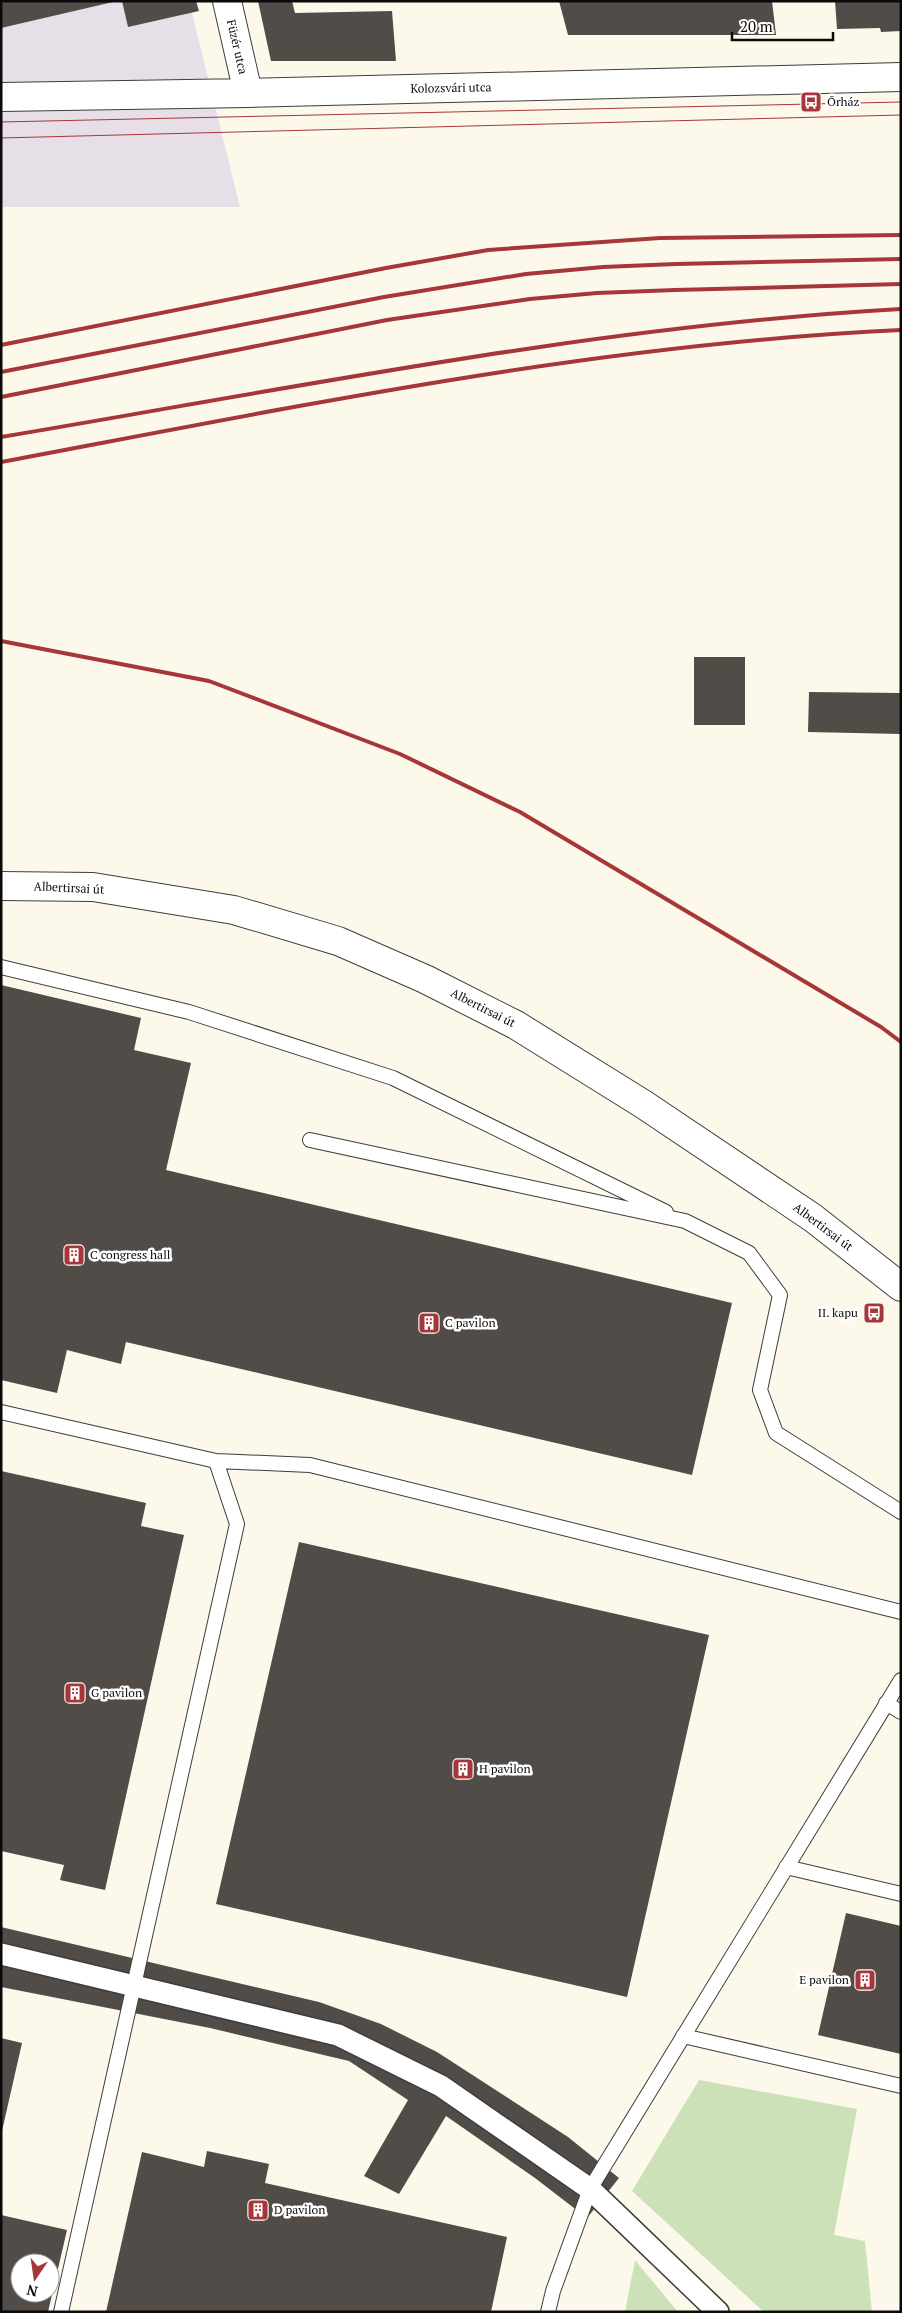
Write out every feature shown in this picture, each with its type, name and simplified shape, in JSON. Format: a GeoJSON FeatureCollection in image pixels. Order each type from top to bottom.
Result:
{"type":"FeatureCollection","features":[{"type":"Feature","properties":{"kind":"street","name":"Füzér utca"},"geometry":{"type":"LineString","coordinates":[[227,1],[248,93]]}},
{"type":"Feature","properties":{"kind":"street","name":"Kolozsvári utca"},"geometry":{"type":"LineString","coordinates":[[1,97],[901,77]]}},
{"type":"Feature","properties":{"kind":"street","name":"Albertirsai út"},"geometry":{"type":"LineString","coordinates":[[1,886],[94,887],[234,910],[338,941],[425,979],[516,1025],[643,1104],[813,1218],[901,1287]]}},
{"type":"Feature","properties":{"kind":"street"},"geometry":{"type":"LineString","coordinates":[[1,1954],[338,2035],[441,2086],[590,2189],[718,2312]]}},
{"type":"Feature","properties":{"kind":"lane"},"geometry":{"type":"LineString","coordinates":[[1,967],[189,1012],[394,1078],[749,1253],[780,1295],[760,1390],[776,1433],[901,1512]]}},
{"type":"Feature","properties":{"kind":"lane"},"geometry":{"type":"LineString","coordinates":[[310,1140],[685,1221]]}},
{"type":"Feature","properties":{"kind":"lane"},"geometry":{"type":"LineString","coordinates":[[1,1412],[216,1461],[310,1465],[901,1612]]}},
{"type":"Feature","properties":{"kind":"lane"},"geometry":{"type":"LineString","coordinates":[[61,2312],[132,1985],[237,1524],[216,1461]]}},
{"type":"Feature","properties":{"kind":"lane"},"geometry":{"type":"LineString","coordinates":[[548,2312],[553,2290],[590,2189],[901,1680]]}},
{"type":"Feature","properties":{"kind":"lane"},"geometry":{"type":"LineString","coordinates":[[886,1703],[901,1712]]}},
{"type":"Feature","properties":{"kind":"lane"},"geometry":{"type":"LineString","coordinates":[[786,1867],[901,1894]]}},
{"type":"Feature","properties":{"kind":"lane"},"geometry":{"type":"LineString","coordinates":[[683,2036],[901,2086]]}},
{"type":"Feature","properties":{"kind":"shaded area"},"geometry":{"type":"Polygon","coordinates":[[[1,1],[189,1],[240,207],[1,207],[1,1]]]}},
{"type":"Feature","properties":{"kind":"green space"},"geometry":{"type":"Polygon","coordinates":[[[699,2080],[857,2109],[834,2235],[865,2241],[872,2312],[764,2312],[632,2191],[699,2080]]]}},
{"type":"Feature","properties":{"kind":"green space"},"geometry":{"type":"Polygon","coordinates":[[[635,2260],[678,2312],[625,2312],[635,2260]]]}},
{"type":"Feature","properties":{"kind":"building"},"geometry":{"type":"Polygon","coordinates":[[[1,1],[113,1],[113,2],[1,28],[1,1]]]}},
{"type":"Feature","properties":{"kind":"building"},"geometry":{"type":"Polygon","coordinates":[[[122,1],[196,1],[199,11],[128,27],[122,1]]]}},
{"type":"Feature","properties":{"kind":"building"},"geometry":{"type":"Polygon","coordinates":[[[258,1],[292,1],[295,13],[392,11],[396,61],[271,61],[258,1]]]}},
{"type":"Feature","properties":{"kind":"building"},"geometry":{"type":"Polygon","coordinates":[[[559,1],[772,1],[776,35],[568,35],[559,1]]]}},
{"type":"Feature","properties":{"kind":"building"},"geometry":{"type":"Polygon","coordinates":[[[835,1],[901,1],[901,31],[881,32],[880,28],[837,29],[835,1]]]}},
{"type":"Feature","properties":{"kind":"building"},"geometry":{"type":"Polygon","coordinates":[[[694,657],[745,657],[745,725],[694,725],[694,657]]]}},
{"type":"Feature","properties":{"kind":"building"},"geometry":{"type":"Polygon","coordinates":[[[809,692],[901,693],[901,734],[808,732],[809,692]]]}},
{"type":"Feature","properties":{"kind":"building","name":"C pavilon"},"geometry":{"type":"Polygon","coordinates":[[[1,985],[141,1018],[134,1050],[191,1063],[166,1170],[732,1303],[692,1475],[126,1342],[121,1364],[67,1350],[57,1393],[1,1380],[1,985]]]}},
{"type":"Feature","properties":{"kind":"building","name":"G pavilon"},"geometry":{"type":"Polygon","coordinates":[[[1,1471],[146,1503],[141,1526],[184,1535],[105,1890],[60,1880],[64,1865],[1,1851],[1,1471]]]}},
{"type":"Feature","properties":{"kind":"building","name":"H pavilon"},"geometry":{"type":"Polygon","coordinates":[[[299,1542],[709,1635],[627,1997],[216,1904],[299,1542]]]}},
{"type":"Feature","properties":{"kind":"building","name":"E pavilon"},"geometry":{"type":"Polygon","coordinates":[[[846,1913],[901,1926],[901,2054],[818,2035],[846,1913]]]}},
{"type":"Feature","properties":{"kind":"building"},"geometry":{"type":"Polygon","coordinates":[[[1,1927],[319,2002],[381,2024],[437,2052],[568,2137],[619,2178],[587,2218],[535,2178],[446,2116],[399,2194],[364,2176],[408,2100],[349,2061],[210,2028],[1,1987],[1,1927]]]}},
{"type":"Feature","properties":{"kind":"building"},"geometry":{"type":"Polygon","coordinates":[[[1,2038],[22,2043],[2,2131],[1,2131],[1,2038]]]}},
{"type":"Feature","properties":{"kind":"building","name":"D pavilon"},"geometry":{"type":"Polygon","coordinates":[[[207,2151],[269,2164],[265,2183],[507,2237],[491,2312],[106,2312],[142,2152],[204,2167],[207,2151]]]}},
{"type":"Feature","properties":{"kind":"building"},"geometry":{"type":"Polygon","coordinates":[[[1,2215],[67,2230],[60,2260],[60,2253],[10,2253],[10,2303],[50,2303],[48,2312],[1,2312],[1,2215]]]}},
{"type":"Feature","properties":{"kind":"tram line"},"geometry":{"type":"LineString","coordinates":[[1,122],[901,102]]}},
{"type":"Feature","properties":{"kind":"tram line"},"geometry":{"type":"LineString","coordinates":[[1,138],[901,115]]}},
{"type":"Feature","properties":{"kind":"railway"},"geometry":{"type":"LineString","coordinates":[[1,345],[386,268],[488,250],[660,238],[901,235]]}},
{"type":"Feature","properties":{"kind":"railway"},"geometry":{"type":"LineString","coordinates":[[1,372],[384,297],[526,274],[603,267],[676,264],[901,259]]}},
{"type":"Feature","properties":{"kind":"railway"},"geometry":{"type":"LineString","coordinates":[[1,397],[387,320],[530,299],[597,293],[901,284]]}},
{"type":"Feature","properties":{"kind":"railway"},"geometry":{"type":"LineString","coordinates":[[1,437],[337,379],[562,344],[788,317],[901,309]]}},
{"type":"Feature","properties":{"kind":"railway"},"geometry":{"type":"LineString","coordinates":[[1,462],[337,399],[562,363],[788,337],[901,330]]}},
{"type":"Feature","properties":{"kind":"railway"},"geometry":{"type":"LineString","coordinates":[[1,641],[209,681],[400,754],[520,812],[881,1027],[901,1042]]}},
{"type":"Feature","properties":{"kind":"place","name":"Őrház"},"geometry":{"type":"Point","coordinates":[811,102]}},
{"type":"Feature","properties":{"kind":"place","name":"C congress hall"},"geometry":{"type":"Point","coordinates":[74,1255]}},
{"type":"Feature","properties":{"kind":"place","name":"II. kapu"},"geometry":{"type":"Point","coordinates":[874,1313]}},
{"type":"Feature","properties":{"kind":"place","name":"C pavilon"},"geometry":{"type":"Point","coordinates":[429,1323]}},
{"type":"Feature","properties":{"kind":"place","name":"G pavilon"},"geometry":{"type":"Point","coordinates":[75,1693]}},
{"type":"Feature","properties":{"kind":"place","name":"H pavilon"},"geometry":{"type":"Point","coordinates":[463,1769]}},
{"type":"Feature","properties":{"kind":"place","name":"E pavilon"},"geometry":{"type":"Point","coordinates":[865,1980]}},
{"type":"Feature","properties":{"kind":"place","name":"D pavilon"},"geometry":{"type":"Point","coordinates":[258,2210]}}]}
